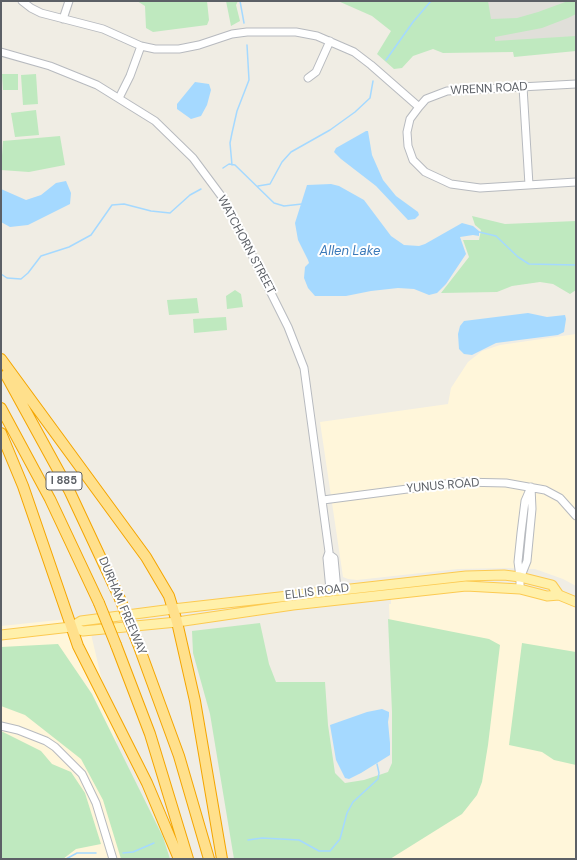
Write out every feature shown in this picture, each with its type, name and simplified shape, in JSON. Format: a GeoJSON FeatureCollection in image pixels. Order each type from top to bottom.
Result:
{"type":"FeatureCollection","features":[{"type":"Feature","properties":{"kind":"highway"},"geometry":{"type":"LineString","coordinates":[[1,359],[146,557],[165,588],[177,622],[195,701],[222,859]]}},
{"type":"Feature","properties":{"kind":"highway","name":"DURHAM FREEWAY"},"geometry":{"type":"LineString","coordinates":[[1,367],[69,490],[120,599],[176,748],[209,859]]}},
{"type":"Feature","properties":{"kind":"highway","name":"DURHAM FREEWAY"},"geometry":{"type":"LineString","coordinates":[[1,408],[50,499],[99,603],[152,741],[188,859]]}},
{"type":"Feature","properties":{"kind":"highway"},"geometry":{"type":"LineString","coordinates":[[1,433],[22,486],[82,655],[152,795],[179,859]]}},
{"type":"Feature","properties":{"kind":"main road","name":"ELLIS ROAD"},"geometry":{"type":"LineString","coordinates":[[72,627],[81,621],[173,609],[334,590],[483,575],[520,577],[552,585],[559,595]]}},
{"type":"Feature","properties":{"kind":"main road"},"geometry":{"type":"LineString","coordinates":[[335,601],[344,596],[384,589],[389,584]]}},
{"type":"Feature","properties":{"kind":"main road","name":"ELLIS ROAD"},"geometry":{"type":"LineString","coordinates":[[1,635],[72,627],[83,631],[177,622],[292,605],[466,586],[520,589],[547,596],[559,595],[576,602]]}},
{"type":"Feature","properties":{"kind":"main road"},"geometry":{"type":"LineString","coordinates":[[292,605],[299,601],[330,595],[334,590]]}},
{"type":"Feature","properties":{"kind":"street"},"geometry":{"type":"LineString","coordinates":[[22,1],[41,13],[103,29],[141,46],[155,48],[179,49],[199,45],[232,34],[271,31],[296,32],[330,41],[354,52],[419,107]]}},
{"type":"Feature","properties":{"kind":"street"},"geometry":{"type":"LineString","coordinates":[[63,19],[69,1]]}},
{"type":"Feature","properties":{"kind":"street"},"geometry":{"type":"LineString","coordinates":[[308,78],[316,72],[330,41]]}},
{"type":"Feature","properties":{"kind":"street"},"geometry":{"type":"LineString","coordinates":[[119,98],[130,76],[141,46]]}},
{"type":"Feature","properties":{"kind":"street","name":"WATCHORN STREET"},"geometry":{"type":"LineString","coordinates":[[1,52],[50,66],[76,76],[119,98],[155,121],[176,140],[206,174],[225,202],[299,352],[307,384],[330,555],[334,558],[334,590]]}},
{"type":"Feature","properties":{"kind":"street","name":"WRENN ROAD"},"geometry":{"type":"LineString","coordinates":[[576,84],[448,91],[426,100],[410,119],[407,132],[408,146],[413,160],[425,172],[439,180],[463,186],[480,188],[576,182]]}},
{"type":"Feature","properties":{"kind":"street"},"geometry":{"type":"LineString","coordinates":[[523,87],[529,185]]}},
{"type":"Feature","properties":{"kind":"street","name":"YUNUS ROAD"},"geometry":{"type":"LineString","coordinates":[[323,500],[465,482],[506,483],[545,490],[560,498],[576,516]]}},
{"type":"Feature","properties":{"kind":"street"},"geometry":{"type":"LineString","coordinates":[[520,589],[520,577],[527,561],[532,509],[531,487]]}},
{"type":"Feature","properties":{"kind":"street"},"geometry":{"type":"LineString","coordinates":[[1,726],[18,730],[46,741],[55,747],[82,774],[102,817],[113,859]]}},
{"type":"Feature","properties":{"kind":"shaded area"},"geometry":{"type":"Polygon","coordinates":[[[486,1],[576,1],[576,38],[492,43],[486,1]]]}},
{"type":"Feature","properties":{"kind":"shaded area"},"geometry":{"type":"Polygon","coordinates":[[[576,334],[576,586],[563,579],[535,569],[458,569],[357,580],[343,577],[320,422],[448,404],[451,388],[468,362],[482,351],[500,345],[576,334]]]}},
{"type":"Feature","properties":{"kind":"shaded area"},"geometry":{"type":"Polygon","coordinates":[[[466,589],[537,591],[576,605],[576,859],[249,859],[397,835],[389,604],[391,604],[391,597],[466,589]]]}},
{"type":"Feature","properties":{"kind":"shaded area"},"geometry":{"type":"Polygon","coordinates":[[[87,617],[144,859],[1,859],[1,626],[87,617]]]}},
{"type":"Feature","properties":{"kind":"green space"},"geometry":{"type":"Polygon","coordinates":[[[137,1],[207,1],[209,20],[207,25],[153,32],[146,28],[145,6],[137,1]]]}},
{"type":"Feature","properties":{"kind":"green space"},"geometry":{"type":"Polygon","coordinates":[[[226,1],[238,1],[236,5],[240,21],[231,26],[226,1]]]}},
{"type":"Feature","properties":{"kind":"green space"},"geometry":{"type":"Polygon","coordinates":[[[338,1],[488,1],[491,19],[517,18],[568,1],[576,1],[576,14],[568,18],[542,28],[495,37],[495,41],[576,36],[576,51],[514,57],[513,52],[443,53],[433,49],[413,56],[402,68],[394,69],[377,54],[391,31],[372,16],[338,1]]]}},
{"type":"Feature","properties":{"kind":"green space"},"geometry":{"type":"Polygon","coordinates":[[[2,74],[18,74],[18,90],[3,90],[2,74]]]}},
{"type":"Feature","properties":{"kind":"green space"},"geometry":{"type":"Polygon","coordinates":[[[36,74],[38,104],[23,105],[21,75],[36,74]]]}},
{"type":"Feature","properties":{"kind":"green space"},"geometry":{"type":"Polygon","coordinates":[[[36,110],[39,135],[15,137],[11,113],[36,110]]]}},
{"type":"Feature","properties":{"kind":"green space"},"geometry":{"type":"Polygon","coordinates":[[[60,136],[65,165],[29,172],[1,170],[3,141],[60,136]]]}},
{"type":"Feature","properties":{"kind":"green space"},"geometry":{"type":"Polygon","coordinates":[[[472,216],[505,224],[576,221],[576,290],[570,294],[553,284],[540,282],[512,286],[497,292],[441,293],[469,257],[463,240],[479,240],[481,230],[475,225],[472,216]]]}},
{"type":"Feature","properties":{"kind":"green space"},"geometry":{"type":"Polygon","coordinates":[[[235,290],[241,294],[243,307],[227,309],[226,296],[235,290]]]}},
{"type":"Feature","properties":{"kind":"green space"},"geometry":{"type":"Polygon","coordinates":[[[197,298],[199,313],[169,315],[167,300],[197,298]]]}},
{"type":"Feature","properties":{"kind":"green space"},"geometry":{"type":"Polygon","coordinates":[[[226,317],[227,330],[194,333],[193,319],[226,317]]]}},
{"type":"Feature","properties":{"kind":"green space"},"geometry":{"type":"Polygon","coordinates":[[[388,619],[489,639],[500,645],[488,745],[482,782],[477,795],[462,814],[390,859],[234,859],[210,714],[193,653],[192,631],[260,623],[269,664],[276,682],[325,682],[328,725],[335,773],[345,783],[364,780],[388,772],[392,763],[392,712],[388,619]]]}},
{"type":"Feature","properties":{"kind":"green space"},"geometry":{"type":"Polygon","coordinates":[[[522,643],[576,652],[576,765],[554,760],[542,752],[509,745],[522,643]]]}},
{"type":"Feature","properties":{"kind":"green space"},"geometry":{"type":"Polygon","coordinates":[[[58,644],[92,694],[163,837],[170,859],[121,859],[103,800],[81,759],[25,715],[1,706],[1,647],[58,644]]]}},
{"type":"Feature","properties":{"kind":"green space"},"geometry":{"type":"Polygon","coordinates":[[[1,731],[41,751],[52,764],[71,772],[85,793],[101,844],[76,849],[63,859],[1,859],[1,731]]]}},
{"type":"Feature","properties":{"kind":"water"},"geometry":{"type":"Polygon","coordinates":[[[195,82],[209,84],[211,90],[207,105],[201,116],[191,119],[177,109],[177,104],[195,82]]]}},
{"type":"Feature","properties":{"kind":"water"},"geometry":{"type":"Polygon","coordinates":[[[368,131],[372,155],[383,180],[396,196],[418,212],[419,215],[415,219],[408,220],[376,186],[334,152],[336,148],[368,131]]]}},
{"type":"Feature","properties":{"kind":"water"},"geometry":{"type":"Polygon","coordinates":[[[66,181],[71,193],[70,204],[28,225],[10,227],[1,222],[1,189],[26,200],[41,195],[56,183],[66,181]]]}},
{"type":"Feature","properties":{"kind":"water","name":"Allen Lake"},"geometry":{"type":"Polygon","coordinates":[[[331,184],[339,186],[364,200],[391,236],[404,245],[419,246],[425,244],[462,223],[473,226],[479,231],[479,236],[473,235],[460,237],[466,254],[446,284],[437,293],[429,295],[414,289],[398,288],[346,296],[315,296],[308,288],[304,278],[305,267],[309,263],[298,240],[295,223],[307,185],[331,184]]]}},
{"type":"Feature","properties":{"kind":"water"},"geometry":{"type":"Polygon","coordinates":[[[528,313],[547,317],[565,315],[566,319],[564,332],[558,335],[496,343],[472,355],[464,354],[459,349],[458,334],[460,326],[464,321],[528,313]]]}},
{"type":"Feature","properties":{"kind":"water"},"geometry":{"type":"Polygon","coordinates":[[[382,709],[389,712],[388,722],[390,755],[361,773],[349,779],[345,778],[336,760],[330,725],[367,712],[382,709]]]}},
{"type":"Feature","properties":{"kind":"waterway"},"geometry":{"type":"LineString","coordinates":[[240,1],[244,23]]}},
{"type":"Feature","properties":{"kind":"waterway"},"geometry":{"type":"LineString","coordinates":[[386,60],[413,22],[431,1]]}},
{"type":"Feature","properties":{"kind":"waterway"},"geometry":{"type":"LineString","coordinates":[[232,165],[230,143],[237,111],[249,80],[247,45]]}},
{"type":"Feature","properties":{"kind":"waterway"},"geometry":{"type":"LineString","coordinates":[[258,186],[270,184],[282,162],[291,152],[330,130],[355,112],[370,98],[373,81]]}},
{"type":"Feature","properties":{"kind":"waterway"},"geometry":{"type":"LineString","coordinates":[[223,168],[229,164],[235,165],[274,203],[284,206],[302,204]]}},
{"type":"Feature","properties":{"kind":"waterway"},"geometry":{"type":"LineString","coordinates":[[1,274],[7,278],[21,279],[28,273],[41,256],[69,247],[91,235],[112,205],[124,204],[151,211],[170,213],[190,195],[201,189]]}},
{"type":"Feature","properties":{"kind":"waterway"},"geometry":{"type":"LineString","coordinates":[[479,232],[496,236],[518,257],[529,264],[576,265]]}},
{"type":"Feature","properties":{"kind":"waterway"},"geometry":{"type":"LineString","coordinates":[[248,840],[262,838],[299,840],[319,851],[330,851],[340,839],[347,813],[353,802],[378,779],[379,773],[377,764]]}},
{"type":"Feature","properties":{"kind":"waterway"},"geometry":{"type":"LineString","coordinates":[[123,853],[133,852],[154,843]]}},
{"type":"Feature","properties":{"kind":"waterway"},"geometry":{"type":"LineString","coordinates":[[66,859],[77,853],[96,853]]}}]}
